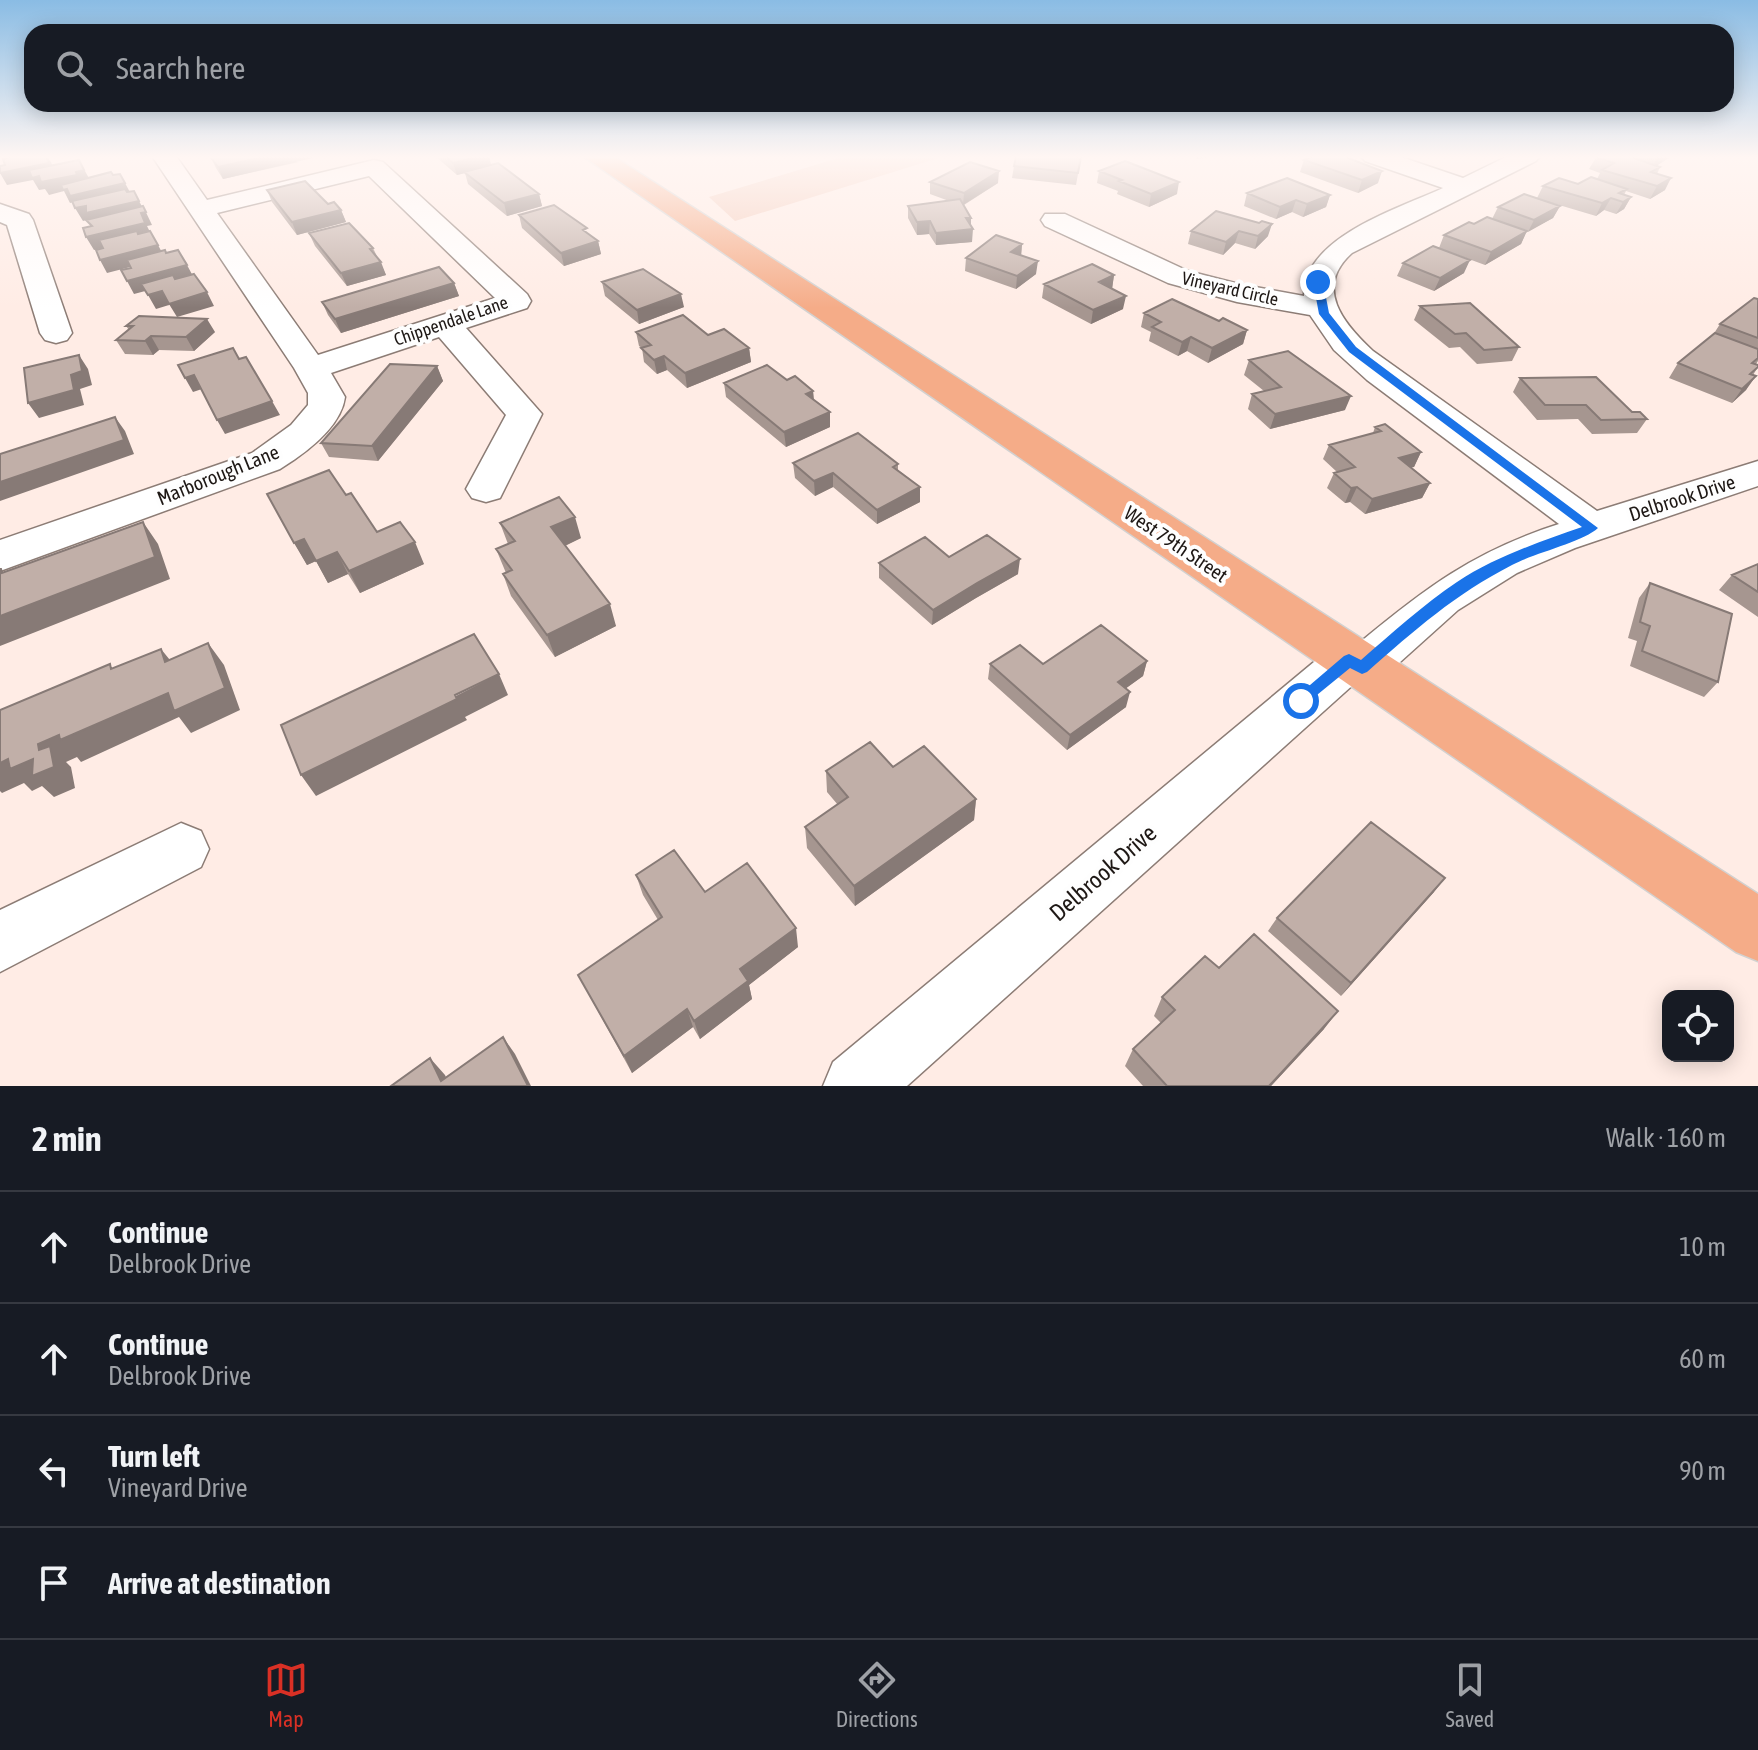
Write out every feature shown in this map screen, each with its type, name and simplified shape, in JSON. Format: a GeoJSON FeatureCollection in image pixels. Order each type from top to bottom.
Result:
{"type":"FeatureCollection","features":[{"type":"Feature","properties":{"kind":"main road","name":"West 79th Street"},"geometry":{"type":"LineString","coordinates":[[671,207],[1758,930]]}},
{"type":"Feature","properties":{"kind":"street","name":"Chippendale Lane"},"geometry":{"type":"LineString","coordinates":[[202,209],[212,207]]}},
{"type":"Feature","properties":{"kind":"street","name":"Chippendale Lane"},"geometry":{"type":"LineString","coordinates":[[311,368],[516,301],[416,207]]}},
{"type":"Feature","properties":{"kind":"street"},"geometry":{"type":"LineString","coordinates":[[1426,207],[1337,251],[1324,266],[1318,282],[1322,308],[1340,337],[1374,368],[1592,528]]}},
{"type":"Feature","properties":{"kind":"street","name":"Marborough Lane"},"geometry":{"type":"LineString","coordinates":[[0,556],[279,454],[325,408],[327,397],[311,368],[202,209]]}},
{"type":"Feature","properties":{"kind":"street"},"geometry":{"type":"LineString","coordinates":[[0,212],[19,220],[56,333]]}},
{"type":"Feature","properties":{"kind":"street","name":"Vineyard Circle"},"geometry":{"type":"LineString","coordinates":[[1055,220],[1187,280],[1237,293],[1322,308]]}},
{"type":"Feature","properties":{"kind":"street"},"geometry":{"type":"LineString","coordinates":[[445,324],[524,414],[486,489]]}},
{"type":"Feature","properties":{"kind":"street","name":"Delbrook Drive"},"geometry":{"type":"LineString","coordinates":[[857,1086],[1356,664],[1464,584],[1528,550],[1758,473]]}},
{"type":"Feature","properties":{"kind":"street"},"geometry":{"type":"LineString","coordinates":[[0,942],[181,849]]}},
{"type":"Feature","properties":{"kind":"shaded area"},"geometry":{"type":"Polygon","coordinates":[[[719,207],[781,207],[735,221],[719,207]]]}},
{"type":"Feature","properties":{"kind":"building"},"geometry":{"type":"Polygon","coordinates":[[[86,207],[114,207],[86,213],[86,207]]]}},
{"type":"Feature","properties":{"kind":"building"},"geometry":{"type":"Polygon","coordinates":[[[140,207],[146,212],[141,213],[145,223],[86,237],[83,228],[92,226],[86,220],[140,207]]]}},
{"type":"Feature","properties":{"kind":"building"},"geometry":{"type":"Polygon","coordinates":[[[280,207],[338,207],[341,210],[292,222],[280,207]]]}},
{"type":"Feature","properties":{"kind":"building"},"geometry":{"type":"Polygon","coordinates":[[[556,207],[587,228],[583,230],[598,241],[561,253],[519,215],[556,207]]]}},
{"type":"Feature","properties":{"kind":"building"},"geometry":{"type":"Polygon","coordinates":[[[908,207],[964,207],[971,218],[966,218],[973,229],[936,233],[930,221],[917,222],[908,207]]]}},
{"type":"Feature","properties":{"kind":"building"},"geometry":{"type":"Polygon","coordinates":[[[1499,207],[1559,207],[1534,220],[1499,207]]]}},
{"type":"Feature","properties":{"kind":"building"},"geometry":{"type":"Polygon","coordinates":[[[1216,211],[1272,224],[1258,236],[1239,231],[1226,242],[1191,231],[1216,211]]]}},
{"type":"Feature","properties":{"kind":"building"},"geometry":{"type":"Polygon","coordinates":[[[1487,217],[1527,231],[1491,252],[1444,235],[1469,222],[1474,224],[1487,217]]]}},
{"type":"Feature","properties":{"kind":"building"},"geometry":{"type":"Polygon","coordinates":[[[349,223],[373,248],[370,249],[381,262],[341,273],[309,233],[349,223]]]}},
{"type":"Feature","properties":{"kind":"building"},"geometry":{"type":"Polygon","coordinates":[[[137,231],[138,234],[150,231],[158,245],[100,260],[96,250],[103,248],[99,240],[137,231]]]}},
{"type":"Feature","properties":{"kind":"building"},"geometry":{"type":"Polygon","coordinates":[[[996,235],[1022,244],[1011,252],[1038,261],[1017,276],[966,258],[996,235]]]}},
{"type":"Feature","properties":{"kind":"building"},"geometry":{"type":"Polygon","coordinates":[[[1433,246],[1470,260],[1440,278],[1403,263],[1433,246]]]}},
{"type":"Feature","properties":{"kind":"building"},"geometry":{"type":"Polygon","coordinates":[[[165,250],[166,253],[178,250],[187,265],[127,281],[121,270],[131,268],[127,260],[165,250]]]}},
{"type":"Feature","properties":{"kind":"building"},"geometry":{"type":"Polygon","coordinates":[[[1092,264],[1114,275],[1099,282],[1126,296],[1093,310],[1044,284],[1092,264]]]}},
{"type":"Feature","properties":{"kind":"building"},"geometry":{"type":"Polygon","coordinates":[[[439,267],[454,283],[335,319],[322,302],[439,267]]]}},
{"type":"Feature","properties":{"kind":"building"},"geometry":{"type":"Polygon","coordinates":[[[643,269],[681,294],[637,310],[602,282],[643,269]]]}},
{"type":"Feature","properties":{"kind":"building"},"geometry":{"type":"Polygon","coordinates":[[[194,274],[207,292],[169,304],[162,291],[148,295],[141,284],[173,275],[175,279],[194,274]]]}},
{"type":"Feature","properties":{"kind":"building"},"geometry":{"type":"Polygon","coordinates":[[[1754,298],[1758,299],[1758,338],[1720,324],[1754,298]]]}},
{"type":"Feature","properties":{"kind":"building"},"geometry":{"type":"Polygon","coordinates":[[[1172,299],[1247,330],[1212,348],[1191,337],[1182,342],[1152,327],[1161,322],[1144,313],[1172,299]]]}},
{"type":"Feature","properties":{"kind":"building"},"geometry":{"type":"Polygon","coordinates":[[[1470,303],[1519,347],[1484,350],[1466,333],[1455,334],[1420,306],[1470,303]]]}},
{"type":"Feature","properties":{"kind":"building"},"geometry":{"type":"Polygon","coordinates":[[[683,315],[708,335],[724,329],[749,348],[685,373],[664,356],[654,360],[641,348],[651,345],[636,332],[683,315]]]}},
{"type":"Feature","properties":{"kind":"building"},"geometry":{"type":"Polygon","coordinates":[[[139,316],[207,319],[186,337],[151,336],[145,341],[116,340],[133,326],[126,326],[139,316]]]}},
{"type":"Feature","properties":{"kind":"building"},"geometry":{"type":"Polygon","coordinates":[[[1715,333],[1758,349],[1758,358],[1752,363],[1758,367],[1750,374],[1756,376],[1742,389],[1678,363],[1715,333]]]}},
{"type":"Feature","properties":{"kind":"building"},"geometry":{"type":"Polygon","coordinates":[[[233,348],[239,359],[246,357],[272,401],[217,420],[194,375],[185,378],[178,365],[233,348]]]}},
{"type":"Feature","properties":{"kind":"building"},"geometry":{"type":"Polygon","coordinates":[[[1288,351],[1351,396],[1275,414],[1252,394],[1281,387],[1249,360],[1288,351]]]}},
{"type":"Feature","properties":{"kind":"building"},"geometry":{"type":"Polygon","coordinates":[[[79,355],[82,371],[71,375],[74,390],[28,403],[24,368],[79,355]]]}},
{"type":"Feature","properties":{"kind":"building"},"geometry":{"type":"Polygon","coordinates":[[[390,364],[437,366],[372,446],[321,443],[390,364]]]}},
{"type":"Feature","properties":{"kind":"building"},"geometry":{"type":"Polygon","coordinates":[[[767,365],[787,380],[795,376],[813,391],[806,394],[830,412],[784,432],[724,383],[767,365]]]}},
{"type":"Feature","properties":{"kind":"building"},"geometry":{"type":"Polygon","coordinates":[[[1596,377],[1632,412],[1640,412],[1647,419],[1601,420],[1586,405],[1545,405],[1520,378],[1596,377]]]}},
{"type":"Feature","properties":{"kind":"building"},"geometry":{"type":"Polygon","coordinates":[[[115,417],[124,440],[0,482],[0,454],[115,417]]]}},
{"type":"Feature","properties":{"kind":"building"},"geometry":{"type":"Polygon","coordinates":[[[1385,424],[1421,452],[1399,458],[1430,483],[1372,499],[1357,487],[1351,488],[1334,473],[1355,467],[1329,445],[1381,431],[1375,427],[1385,424]]]}},
{"type":"Feature","properties":{"kind":"building"},"geometry":{"type":"Polygon","coordinates":[[[858,433],[898,464],[893,467],[920,487],[877,510],[833,473],[814,481],[793,463],[858,433]]]}},
{"type":"Feature","properties":{"kind":"building"},"geometry":{"type":"Polygon","coordinates":[[[329,470],[346,495],[351,493],[377,532],[400,522],[415,542],[349,571],[337,552],[316,561],[304,539],[294,543],[267,494],[329,470]]]}},
{"type":"Feature","properties":{"kind":"building"},"geometry":{"type":"Polygon","coordinates":[[[559,497],[575,517],[551,527],[610,604],[547,635],[503,574],[512,570],[496,549],[515,541],[500,523],[559,497]]]}},
{"type":"Feature","properties":{"kind":"building"},"geometry":{"type":"Polygon","coordinates":[[[143,522],[155,557],[0,616],[0,569],[2,573],[143,522]]]}},
{"type":"Feature","properties":{"kind":"building"},"geometry":{"type":"Polygon","coordinates":[[[987,535],[1020,559],[933,610],[879,563],[925,537],[949,557],[987,535]]]}},
{"type":"Feature","properties":{"kind":"building"},"geometry":{"type":"Polygon","coordinates":[[[1758,564],[1758,592],[1732,575],[1758,564]]]}},
{"type":"Feature","properties":{"kind":"building"},"geometry":{"type":"Polygon","coordinates":[[[1650,583],[1732,614],[1718,682],[1642,651],[1650,626],[1640,622],[1650,583]]]}},
{"type":"Feature","properties":{"kind":"building"},"geometry":{"type":"Polygon","coordinates":[[[1101,625],[1147,661],[1118,682],[1130,692],[1070,735],[990,664],[1020,645],[1043,664],[1101,625]]]}},
{"type":"Feature","properties":{"kind":"building"},"geometry":{"type":"Polygon","coordinates":[[[474,634],[499,674],[455,695],[457,699],[301,775],[281,725],[474,634]]]}},
{"type":"Feature","properties":{"kind":"building"},"geometry":{"type":"Polygon","coordinates":[[[208,643],[225,688],[174,711],[168,693],[60,740],[59,735],[38,744],[39,750],[50,746],[54,767],[32,776],[33,759],[10,769],[8,759],[0,763],[0,710],[110,664],[111,669],[161,649],[165,662],[208,643]]]}},
{"type":"Feature","properties":{"kind":"building"},"geometry":{"type":"Polygon","coordinates":[[[870,742],[893,767],[924,746],[976,799],[854,886],[805,827],[848,797],[826,771],[870,742]]]}},
{"type":"Feature","properties":{"kind":"building"},"geometry":{"type":"Polygon","coordinates":[[[1371,822],[1445,878],[1351,983],[1277,918],[1371,822]]]}},
{"type":"Feature","properties":{"kind":"building"},"geometry":{"type":"Polygon","coordinates":[[[674,850],[705,892],[747,863],[796,928],[740,969],[748,981],[694,1021],[687,1009],[624,1056],[578,975],[662,917],[636,875],[674,850]]]}},
{"type":"Feature","properties":{"kind":"building"},"geometry":{"type":"Polygon","coordinates":[[[1254,934],[1338,1011],[1269,1086],[1167,1086],[1133,1049],[1175,1010],[1162,997],[1205,956],[1219,968],[1254,934]]]}},
{"type":"Feature","properties":{"kind":"building"},"geometry":{"type":"Polygon","coordinates":[[[503,1037],[528,1086],[391,1086],[430,1058],[441,1081],[503,1037]]]}},
{"type":"Feature","properties":{"kind":"route"},"geometry":{"type":"LineString","coordinates":[[1301,701],[1349,660],[1362,668],[1424,613],[1464,584],[1528,550],[1592,528],[1352,349],[1324,314],[1318,282]]}}]}
